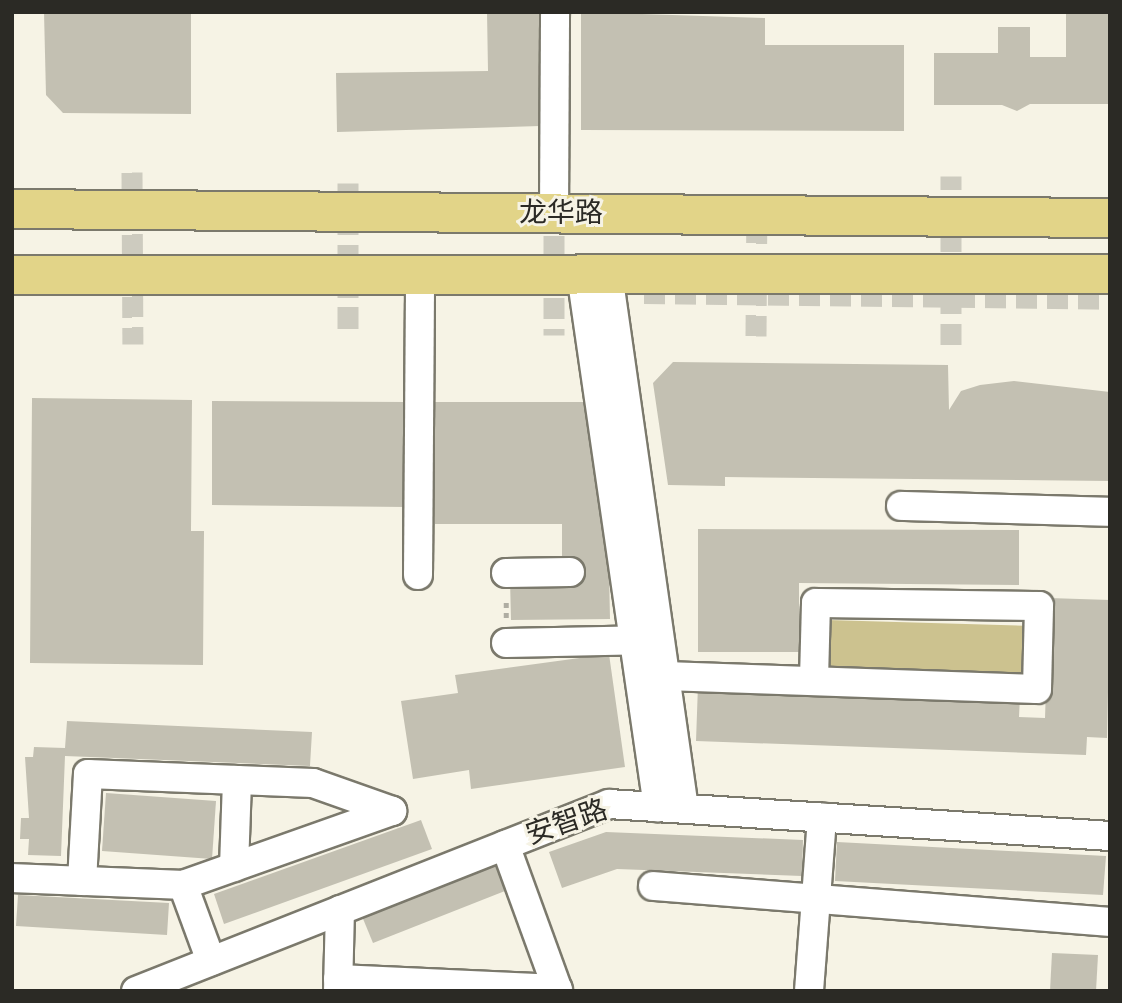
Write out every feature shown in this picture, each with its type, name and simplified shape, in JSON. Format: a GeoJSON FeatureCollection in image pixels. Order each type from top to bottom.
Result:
{"type":"FeatureCollection","features":[{"type":"Feature","properties":{"kind":"main road","name":"龙华路"},"geometry":{"type":"LineString","coordinates":[[12,209],[1110,218]]}},
{"type":"Feature","properties":{"kind":"main road"},"geometry":{"type":"LineString","coordinates":[[12,275],[1110,274]]}},
{"type":"Feature","properties":{"kind":"street"},"geometry":{"type":"LineString","coordinates":[[554,214],[555,12]]}},
{"type":"Feature","properties":{"kind":"street"},"geometry":{"type":"LineString","coordinates":[[418,575],[420,274]]}},
{"type":"Feature","properties":{"kind":"street"},"geometry":{"type":"LineString","coordinates":[[594,274],[671,808]]}},
{"type":"Feature","properties":{"kind":"street"},"geometry":{"type":"LineString","coordinates":[[901,506],[1110,512]]}},
{"type":"Feature","properties":{"kind":"street"},"geometry":{"type":"LineString","coordinates":[[506,573],[570,572]]}},
{"type":"Feature","properties":{"kind":"street"},"geometry":{"type":"LineString","coordinates":[[665,676],[1037,690],[1039,606],[816,603],[814,681]]}},
{"type":"Feature","properties":{"kind":"street"},"geometry":{"type":"LineString","coordinates":[[506,643],[647,640]]}},
{"type":"Feature","properties":{"kind":"street"},"geometry":{"type":"LineString","coordinates":[[647,640],[665,676],[671,808]]}},
{"type":"Feature","properties":{"kind":"street"},"geometry":{"type":"LineString","coordinates":[[12,878],[183,886],[392,811],[313,783],[88,774],[82,881]]}},
{"type":"Feature","properties":{"kind":"street"},"geometry":{"type":"LineString","coordinates":[[234,867],[237,780]]}},
{"type":"Feature","properties":{"kind":"street","name":"安智路"},"geometry":{"type":"LineString","coordinates":[[136,991],[609,804],[1110,836]]}},
{"type":"Feature","properties":{"kind":"street"},"geometry":{"type":"LineString","coordinates":[[809,991],[822,817]]}},
{"type":"Feature","properties":{"kind":"street"},"geometry":{"type":"LineString","coordinates":[[340,910],[338,985],[558,990],[505,845]]}},
{"type":"Feature","properties":{"kind":"street"},"geometry":{"type":"LineString","coordinates":[[183,886],[211,961]]}},
{"type":"Feature","properties":{"kind":"street"},"geometry":{"type":"LineString","coordinates":[[653,886],[1110,922]]}},
{"type":"Feature","properties":{"kind":"path"},"geometry":{"type":"LineString","coordinates":[[506,573],[506,643]]}},
{"type":"Feature","properties":{"kind":"shaded area"},"geometry":{"type":"Polygon","coordinates":[[[827,620],[1033,626],[1031,679],[825,673],[827,620]]]}},
{"type":"Feature","properties":{"kind":"building"},"geometry":{"type":"Polygon","coordinates":[[[44,12],[191,12],[191,114],[63,113],[46,95],[44,12]]]}},
{"type":"Feature","properties":{"kind":"building"},"geometry":{"type":"Polygon","coordinates":[[[487,12],[545,12],[540,126],[337,132],[336,73],[488,71],[487,12]]]}},
{"type":"Feature","properties":{"kind":"building"},"geometry":{"type":"Polygon","coordinates":[[[581,12],[765,18],[765,45],[904,45],[904,131],[581,130],[581,12]]]}},
{"type":"Feature","properties":{"kind":"building"},"geometry":{"type":"Polygon","coordinates":[[[1066,12],[1110,12],[1110,104],[1030,104],[1017,111],[1002,105],[934,105],[934,53],[998,53],[998,27],[1030,27],[1030,57],[1066,57],[1066,12]]]}},
{"type":"Feature","properties":{"kind":"building"},"geometry":{"type":"Polygon","coordinates":[[[673,362],[948,365],[949,410],[961,391],[980,385],[1014,381],[1110,392],[1110,481],[725,477],[725,486],[668,485],[653,383],[673,362]]]}},
{"type":"Feature","properties":{"kind":"building"},"geometry":{"type":"Polygon","coordinates":[[[32,398],[192,400],[191,531],[204,531],[203,665],[30,663],[32,398]]]}},
{"type":"Feature","properties":{"kind":"building"},"geometry":{"type":"Polygon","coordinates":[[[212,401],[407,402],[406,507],[212,505],[212,401]]]}},
{"type":"Feature","properties":{"kind":"building"},"geometry":{"type":"Polygon","coordinates":[[[435,402],[589,402],[608,523],[610,619],[511,620],[510,579],[562,565],[562,524],[435,524],[435,402]]]}},
{"type":"Feature","properties":{"kind":"building"},"geometry":{"type":"Polygon","coordinates":[[[698,529],[1019,530],[1019,585],[799,583],[799,652],[698,652],[698,529]]]}},
{"type":"Feature","properties":{"kind":"building"},"geometry":{"type":"Polygon","coordinates":[[[1049,598],[1110,600],[1107,738],[1087,737],[1086,755],[696,741],[698,685],[1020,696],[1019,717],[1045,718],[1049,598]]]}},
{"type":"Feature","properties":{"kind":"building"},"geometry":{"type":"Polygon","coordinates":[[[609,654],[625,767],[471,789],[469,770],[413,779],[401,701],[458,693],[455,675],[609,654]]]}},
{"type":"Feature","properties":{"kind":"building"},"geometry":{"type":"Polygon","coordinates":[[[67,721],[312,732],[310,766],[65,756],[61,856],[28,855],[29,839],[20,839],[21,818],[29,818],[25,757],[33,757],[34,747],[65,748],[67,721]]]}},
{"type":"Feature","properties":{"kind":"building"},"geometry":{"type":"Polygon","coordinates":[[[106,793],[216,801],[212,859],[102,851],[106,793]]]}},
{"type":"Feature","properties":{"kind":"building"},"geometry":{"type":"Polygon","coordinates":[[[421,820],[432,849],[224,924],[214,894],[421,820]]]}},
{"type":"Feature","properties":{"kind":"building"},"geometry":{"type":"Polygon","coordinates":[[[606,832],[803,840],[802,876],[617,869],[562,888],[549,852],[606,832]]]}},
{"type":"Feature","properties":{"kind":"building"},"geometry":{"type":"Polygon","coordinates":[[[837,842],[1106,856],[1103,895],[835,881],[837,842]]]}},
{"type":"Feature","properties":{"kind":"building"},"geometry":{"type":"Polygon","coordinates":[[[496,855],[510,889],[373,943],[359,909],[496,855]]]}},
{"type":"Feature","properties":{"kind":"building"},"geometry":{"type":"Polygon","coordinates":[[[18,895],[169,903],[167,935],[16,926],[18,895]]]}},
{"type":"Feature","properties":{"kind":"building"},"geometry":{"type":"Polygon","coordinates":[[[1052,953],[1098,955],[1096,991],[1050,991],[1052,953]]]}},
{"type":"Feature","properties":{"kind":"tunnel"},"geometry":{"type":"LineString","coordinates":[[132,172],[133,344]]}},
{"type":"Feature","properties":{"kind":"tunnel"},"geometry":{"type":"LineString","coordinates":[[951,176],[951,345]]}},
{"type":"Feature","properties":{"kind":"tunnel"},"geometry":{"type":"LineString","coordinates":[[348,183],[348,335]]}},
{"type":"Feature","properties":{"kind":"tunnel"},"geometry":{"type":"LineString","coordinates":[[554,204],[554,335]]}},
{"type":"Feature","properties":{"kind":"tunnel"},"geometry":{"type":"LineString","coordinates":[[756,336],[757,205]]}},
{"type":"Feature","properties":{"kind":"tunnel"},"geometry":{"type":"LineString","coordinates":[[644,293],[1110,299]]}}]}
